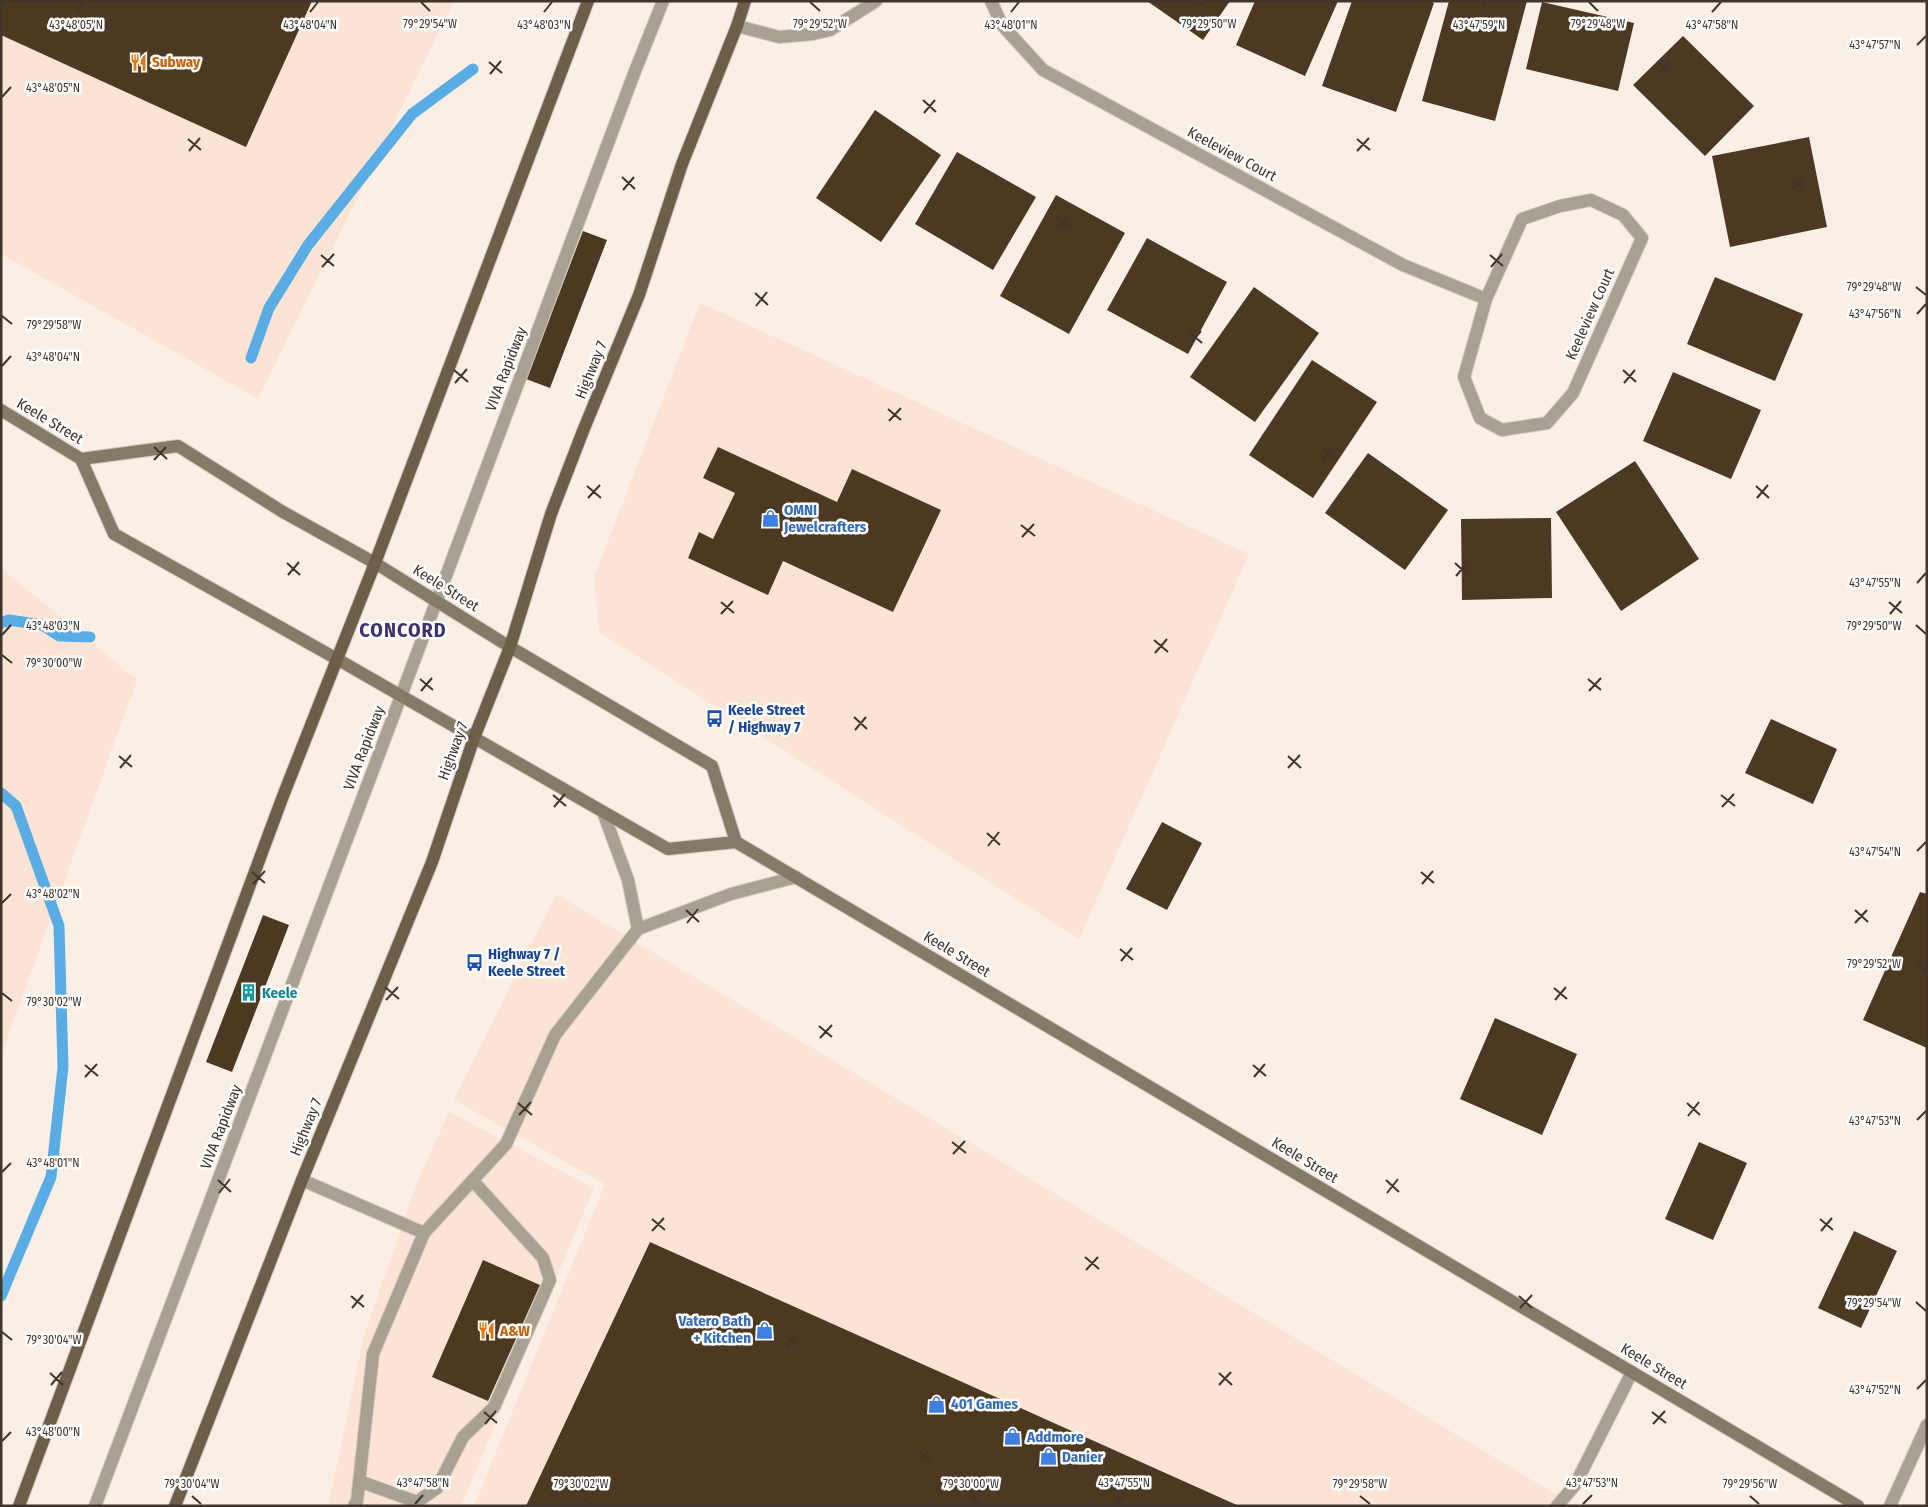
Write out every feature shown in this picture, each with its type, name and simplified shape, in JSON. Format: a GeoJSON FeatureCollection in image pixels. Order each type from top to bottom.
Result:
{"type":"FeatureCollection","features":[{"type":"Feature","properties":{"kind":"main road"},"geometry":{"type":"LineString","coordinates":[[19,1506],[283,796],[375,563],[588,1]]}},
{"type":"Feature","properties":{"kind":"main road","name":"Highway 7"},"geometry":{"type":"LineString","coordinates":[[175,1506],[302,1180],[432,862],[474,738],[510,646],[551,514],[639,294],[682,164],[737,26],[745,1]]}},
{"type":"Feature","properties":{"kind":"main road","name":"Keele Street"},"geometry":{"type":"LineString","coordinates":[[1,410],[81,459],[114,534],[337,659],[668,850],[736,842],[1858,1506]]}},
{"type":"Feature","properties":{"kind":"main road","name":"Keele Street"},"geometry":{"type":"LineString","coordinates":[[81,459],[178,446],[283,512],[375,563],[712,766],[736,842]]}},
{"type":"Feature","properties":{"kind":"street","name":"VIVA Rapidway"},"geometry":{"type":"LineString","coordinates":[[95,1506],[663,1]]}},
{"type":"Feature","properties":{"kind":"street"},"geometry":{"type":"LineString","coordinates":[[737,26],[779,37],[813,34],[830,30],[876,1]]}},
{"type":"Feature","properties":{"kind":"street","name":"Keeleview Court"},"geometry":{"type":"LineString","coordinates":[[991,1],[1002,25],[1043,70],[1403,265],[1486,298]]}},
{"type":"Feature","properties":{"kind":"street","name":"Keeleview Court"},"geometry":{"type":"LineString","coordinates":[[1591,200],[1623,215],[1642,238],[1573,393],[1547,423],[1502,430],[1480,418],[1464,377],[1486,298],[1522,219],[1560,206],[1591,200]]}},
{"type":"Feature","properties":{"kind":"street"},"geometry":{"type":"LineString","coordinates":[[603,812],[628,880],[638,929]]}},
{"type":"Feature","properties":{"kind":"street"},"geometry":{"type":"LineString","coordinates":[[354,1506],[357,1501],[373,1354],[424,1233],[506,1144],[556,1035],[638,929],[731,894],[796,877]]}},
{"type":"Feature","properties":{"kind":"street"},"geometry":{"type":"LineString","coordinates":[[302,1180],[424,1233]]}},
{"type":"Feature","properties":{"kind":"street"},"geometry":{"type":"LineString","coordinates":[[359,1481],[417,1502],[437,1488],[463,1437],[494,1407],[550,1280],[543,1258],[473,1181]]}},
{"type":"Feature","properties":{"kind":"street"},"geometry":{"type":"LineString","coordinates":[[1557,1506],[1575,1485],[1632,1372]]}},
{"type":"Feature","properties":{"kind":"street"},"geometry":{"type":"LineString","coordinates":[[1890,1506],[1927,1425]]}},
{"type":"Feature","properties":{"kind":"shaded area"},"geometry":{"type":"Polygon","coordinates":[[[1,1],[454,1],[258,399],[1,254],[1,1]]]}},
{"type":"Feature","properties":{"kind":"shaded area"},"geometry":{"type":"Polygon","coordinates":[[[700,303],[1249,554],[1079,939],[599,632],[594,577],[700,303]]]}},
{"type":"Feature","properties":{"kind":"shaded area"},"geometry":{"type":"Polygon","coordinates":[[[1,568],[137,680],[1,1056],[1,568]]]}},
{"type":"Feature","properties":{"kind":"shaded area"},"geometry":{"type":"Polygon","coordinates":[[[556,894],[1575,1506],[474,1506],[605,1184],[454,1100],[556,894]]]}},
{"type":"Feature","properties":{"kind":"shaded area"},"geometry":{"type":"Polygon","coordinates":[[[449,1112],[594,1188],[461,1506],[328,1506],[364,1337],[417,1182],[449,1112]]]}},
{"type":"Feature","properties":{"kind":"building"},"geometry":{"type":"Polygon","coordinates":[[[1,1],[312,1],[246,147],[1,35],[1,1]]]}},
{"type":"Feature","properties":{"kind":"building"},"geometry":{"type":"Polygon","coordinates":[[[1147,1],[1230,1],[1203,40],[1147,1]]]}},
{"type":"Feature","properties":{"kind":"building"},"geometry":{"type":"Polygon","coordinates":[[[1255,1],[1338,1],[1305,76],[1236,45],[1255,1]]]}},
{"type":"Feature","properties":{"kind":"building"},"geometry":{"type":"Polygon","coordinates":[[[1352,1],[1428,1],[1434,3],[1396,112],[1322,86],[1352,1]]]}},
{"type":"Feature","properties":{"kind":"building"},"geometry":{"type":"Polygon","coordinates":[[[1449,1],[1527,1],[1495,121],[1422,101],[1449,1]]]}},
{"type":"Feature","properties":{"kind":"building"},"geometry":{"type":"Polygon","coordinates":[[[1542,2],[1634,23],[1618,91],[1526,69],[1542,2]]]}},
{"type":"Feature","properties":{"kind":"building"},"geometry":{"type":"Polygon","coordinates":[[[1683,36],[1754,106],[1705,156],[1633,85],[1683,36]]]}},
{"type":"Feature","properties":{"kind":"building"},"geometry":{"type":"Polygon","coordinates":[[[875,110],[941,155],[881,242],[816,198],[875,110]]]}},
{"type":"Feature","properties":{"kind":"building"},"geometry":{"type":"Polygon","coordinates":[[[1809,137],[1827,227],[1730,247],[1712,156],[1809,137]]]}},
{"type":"Feature","properties":{"kind":"building"},"geometry":{"type":"Polygon","coordinates":[[[957,152],[1036,197],[993,270],[915,224],[957,152]]]}},
{"type":"Feature","properties":{"kind":"building"},"geometry":{"type":"Polygon","coordinates":[[[1056,195],[1125,233],[1069,334],[1000,296],[1056,195]]]}},
{"type":"Feature","properties":{"kind":"building"},"geometry":{"type":"Polygon","coordinates":[[[583,231],[607,240],[550,388],[526,379],[583,231]]]}},
{"type":"Feature","properties":{"kind":"building"},"geometry":{"type":"Polygon","coordinates":[[[1147,238],[1227,282],[1188,354],[1107,310],[1147,238]]]}},
{"type":"Feature","properties":{"kind":"building"},"geometry":{"type":"Polygon","coordinates":[[[1715,277],[1803,314],[1775,381],[1687,344],[1715,277]]]}},
{"type":"Feature","properties":{"kind":"building"},"geometry":{"type":"Polygon","coordinates":[[[1254,287],[1319,333],[1255,422],[1190,377],[1254,287]]]}},
{"type":"Feature","properties":{"kind":"building"},"geometry":{"type":"Polygon","coordinates":[[[1312,360],[1377,402],[1313,498],[1249,455],[1312,360]]]}},
{"type":"Feature","properties":{"kind":"building"},"geometry":{"type":"Polygon","coordinates":[[[1673,372],[1761,410],[1731,479],[1643,441],[1673,372]]]}},
{"type":"Feature","properties":{"kind":"building"},"geometry":{"type":"Polygon","coordinates":[[[718,447],[837,502],[852,469],[941,510],[893,612],[783,561],[768,595],[688,558],[699,532],[713,539],[735,493],[703,478],[718,447]]]}},
{"type":"Feature","properties":{"kind":"building"},"geometry":{"type":"Polygon","coordinates":[[[1368,453],[1448,510],[1405,570],[1325,513],[1368,453]]]}},
{"type":"Feature","properties":{"kind":"building"},"geometry":{"type":"Polygon","coordinates":[[[1635,461],[1699,559],[1621,611],[1556,512],[1635,461]]]}},
{"type":"Feature","properties":{"kind":"building"},"geometry":{"type":"Polygon","coordinates":[[[1551,518],[1552,598],[1462,600],[1461,519],[1551,518]]]}},
{"type":"Feature","properties":{"kind":"building"},"geometry":{"type":"Polygon","coordinates":[[[1771,719],[1837,749],[1813,804],[1745,773],[1771,719]]]}},
{"type":"Feature","properties":{"kind":"building"},"geometry":{"type":"Polygon","coordinates":[[[1162,822],[1202,843],[1167,910],[1126,889],[1162,822]]]}},
{"type":"Feature","properties":{"kind":"building"},"geometry":{"type":"Polygon","coordinates":[[[1920,892],[1927,894],[1927,1048],[1863,1020],[1920,892]]]}},
{"type":"Feature","properties":{"kind":"building","name":"Keele"},"geometry":{"type":"Polygon","coordinates":[[[263,915],[289,925],[232,1072],[206,1062],[263,915]]]}},
{"type":"Feature","properties":{"kind":"building"},"geometry":{"type":"Polygon","coordinates":[[[1495,1018],[1577,1054],[1542,1135],[1460,1099],[1495,1018]]]}},
{"type":"Feature","properties":{"kind":"building"},"geometry":{"type":"Polygon","coordinates":[[[1699,1142],[1747,1163],[1713,1240],[1665,1219],[1699,1142]]]}},
{"type":"Feature","properties":{"kind":"building"},"geometry":{"type":"Polygon","coordinates":[[[1854,1231],[1897,1251],[1861,1328],[1818,1308],[1854,1231]]]}},
{"type":"Feature","properties":{"kind":"building"},"geometry":{"type":"Polygon","coordinates":[[[650,1242],[1239,1506],[526,1506],[650,1242]]]}},
{"type":"Feature","properties":{"kind":"building","name":"A&W"},"geometry":{"type":"Polygon","coordinates":[[[483,1260],[540,1285],[488,1401],[432,1377],[483,1260]]]}},
{"type":"Feature","properties":{"kind":"waterway"},"geometry":{"type":"LineString","coordinates":[[251,358],[269,308],[308,245],[412,114],[473,69]]}},
{"type":"Feature","properties":{"kind":"waterway"},"geometry":{"type":"LineString","coordinates":[[1,623],[9,620],[42,625],[59,636],[90,637]]}},
{"type":"Feature","properties":{"kind":"waterway"},"geometry":{"type":"LineString","coordinates":[[1,793],[16,806],[59,926],[63,1067],[51,1177],[1,1296]]}},
{"type":"Feature","properties":{"kind":"place","name":"Subway"},"geometry":{"type":"Point","coordinates":[138,62]}},
{"type":"Feature","properties":{"kind":"place","name":"OMNI Jewelcrafters"},"geometry":{"type":"Point","coordinates":[770,519]}},
{"type":"Feature","properties":{"kind":"place","name":"Keele Street / Highway 7"},"geometry":{"type":"Point","coordinates":[714,719]}},
{"type":"Feature","properties":{"kind":"place","name":"Highway 7 / Keele Street"},"geometry":{"type":"Point","coordinates":[474,963]}},
{"type":"Feature","properties":{"kind":"place","name":"Keele"},"geometry":{"type":"Point","coordinates":[248,993]}},
{"type":"Feature","properties":{"kind":"place","name":"Vatero Bath + Kitchen"},"geometry":{"type":"Point","coordinates":[765,1330]}},
{"type":"Feature","properties":{"kind":"place","name":"A&W"},"geometry":{"type":"Point","coordinates":[486,1331]}},
{"type":"Feature","properties":{"kind":"place","name":"401 Games"},"geometry":{"type":"Point","coordinates":[937,1404]}},
{"type":"Feature","properties":{"kind":"place","name":"Addmore"},"geometry":{"type":"Point","coordinates":[1013,1437]}},
{"type":"Feature","properties":{"kind":"place","name":"Danier"},"geometry":{"type":"Point","coordinates":[1048,1457]}},
{"type":"Feature","properties":{"kind":"district","name":"CONCORD"},"geometry":{"type":"Point","coordinates":[403,630]}}]}
